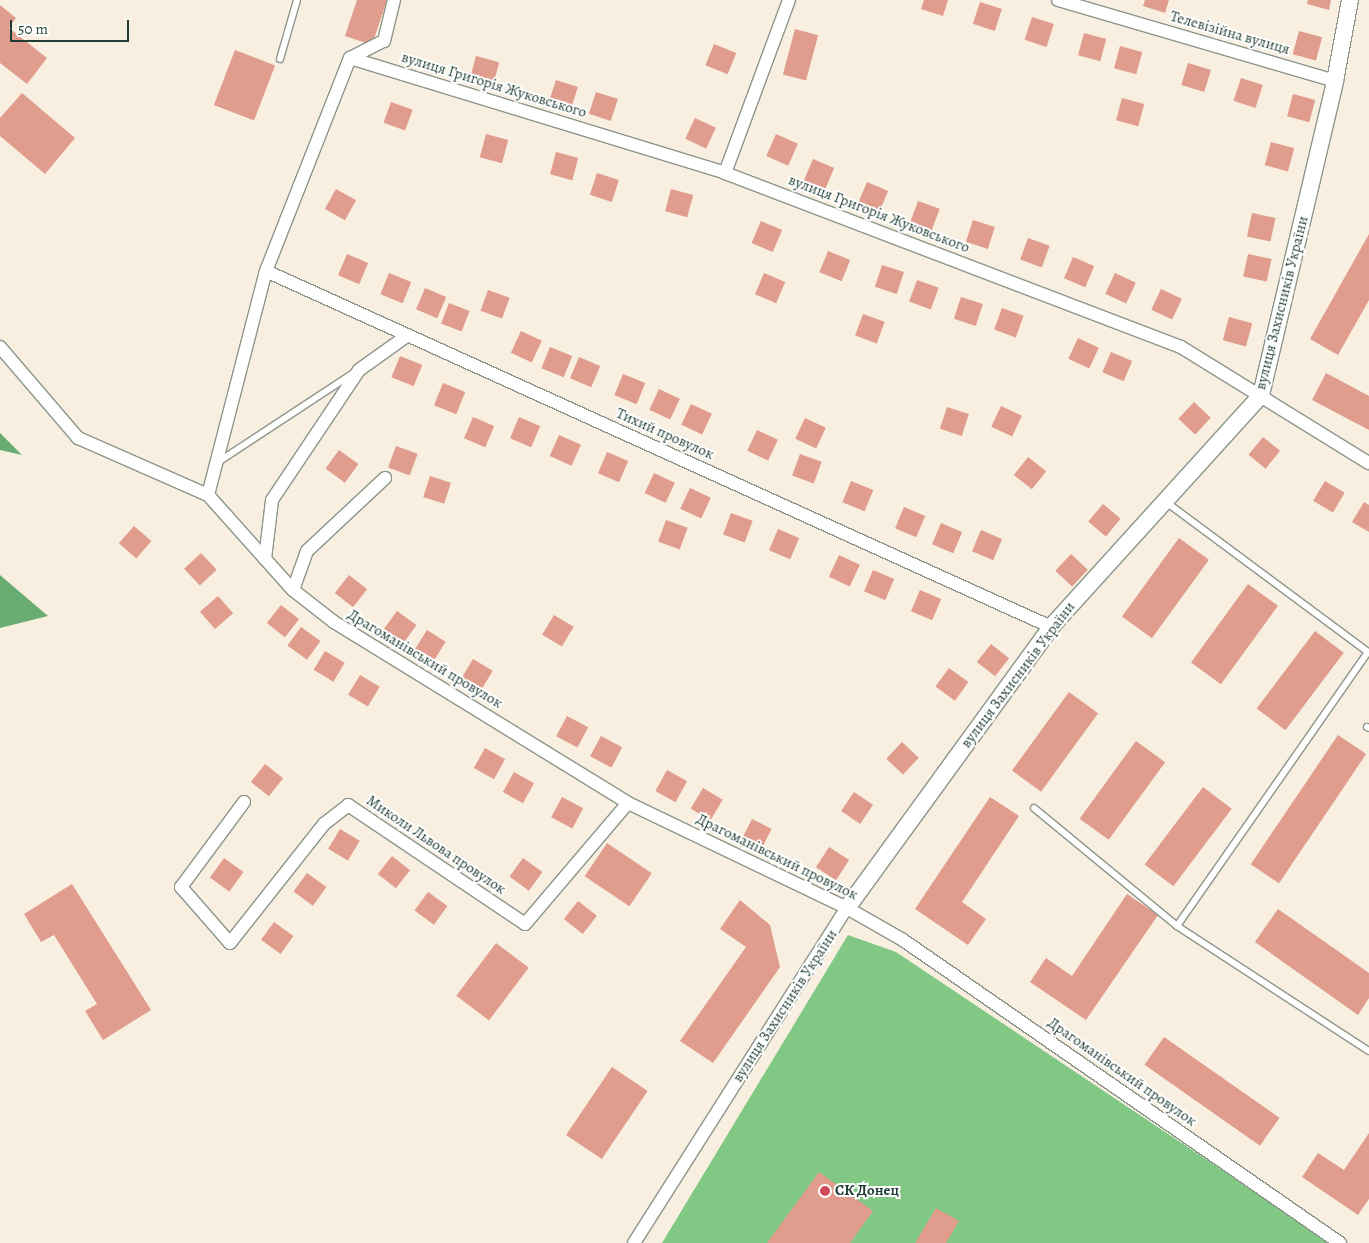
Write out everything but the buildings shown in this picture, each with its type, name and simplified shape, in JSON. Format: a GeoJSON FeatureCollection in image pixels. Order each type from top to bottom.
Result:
{"type":"FeatureCollection","features":[{"type":"Feature","properties":{"kind":"street"},"geometry":{"type":"LineString","coordinates":[[0,347],[78,438],[208,495],[266,271],[350,58],[384,41],[394,0]]}},
{"type":"Feature","properties":{"kind":"street"},"geometry":{"type":"LineString","coordinates":[[725,173],[789,0]]}},
{"type":"Feature","properties":{"kind":"street","name":"Телевізійна вулиця"},"geometry":{"type":"LineString","coordinates":[[1058,0],[1335,81]]}},
{"type":"Feature","properties":{"kind":"street","name":"вулиця Захисників України"},"geometry":{"type":"LineString","coordinates":[[634,1243],[847,908],[1051,627],[1261,395],[1335,81],[1350,0]]}},
{"type":"Feature","properties":{"kind":"street","name":"вулиця Григорія Жуковського"},"geometry":{"type":"LineString","coordinates":[[350,58],[725,173],[1181,346],[1369,463]]}},
{"type":"Feature","properties":{"kind":"street","name":"Тихий провулок"},"geometry":{"type":"LineString","coordinates":[[266,271],[1051,627]]}},
{"type":"Feature","properties":{"kind":"street"},"geometry":{"type":"LineString","coordinates":[[265,559],[272,500],[359,370],[408,335]]}},
{"type":"Feature","properties":{"kind":"street"},"geometry":{"type":"LineString","coordinates":[[293,590],[307,551],[385,478]]}},
{"type":"Feature","properties":{"kind":"street","name":"Драгоманівський провулок"},"geometry":{"type":"LineString","coordinates":[[208,495],[293,590],[334,622],[628,803],[847,908],[903,940],[1340,1243]]}},
{"type":"Feature","properties":{"kind":"street","name":"Миколи Львова провулок"},"geometry":{"type":"LineString","coordinates":[[244,802],[181,887],[230,942],[324,824],[348,805],[525,924],[628,803]]}},
{"type":"Feature","properties":{"kind":"lane"},"geometry":{"type":"LineString","coordinates":[[280,59],[297,0]]}},
{"type":"Feature","properties":{"kind":"lane"},"geometry":{"type":"LineString","coordinates":[[216,463],[359,370]]}},
{"type":"Feature","properties":{"kind":"lane"},"geometry":{"type":"LineString","coordinates":[[1165,501],[1368,652],[1178,926]]}},
{"type":"Feature","properties":{"kind":"lane"},"geometry":{"type":"LineString","coordinates":[[1034,808],[1178,926],[1369,1051]]}},
{"type":"Feature","properties":{"kind":"green space"},"geometry":{"type":"Polygon","coordinates":[[[0,433],[22,455],[0,450],[0,433]]]}},
{"type":"Feature","properties":{"kind":"green space"},"geometry":{"type":"Polygon","coordinates":[[[0,575],[48,616],[0,628],[0,575]]]}},
{"type":"Feature","properties":{"kind":"green space"},"geometry":{"type":"Polygon","coordinates":[[[848,935],[896,952],[1331,1243],[662,1243],[848,935]]]}},
{"type":"Feature","properties":{"kind":"place","name":"СК Донец"},"geometry":{"type":"Point","coordinates":[825,1191]}}]}
